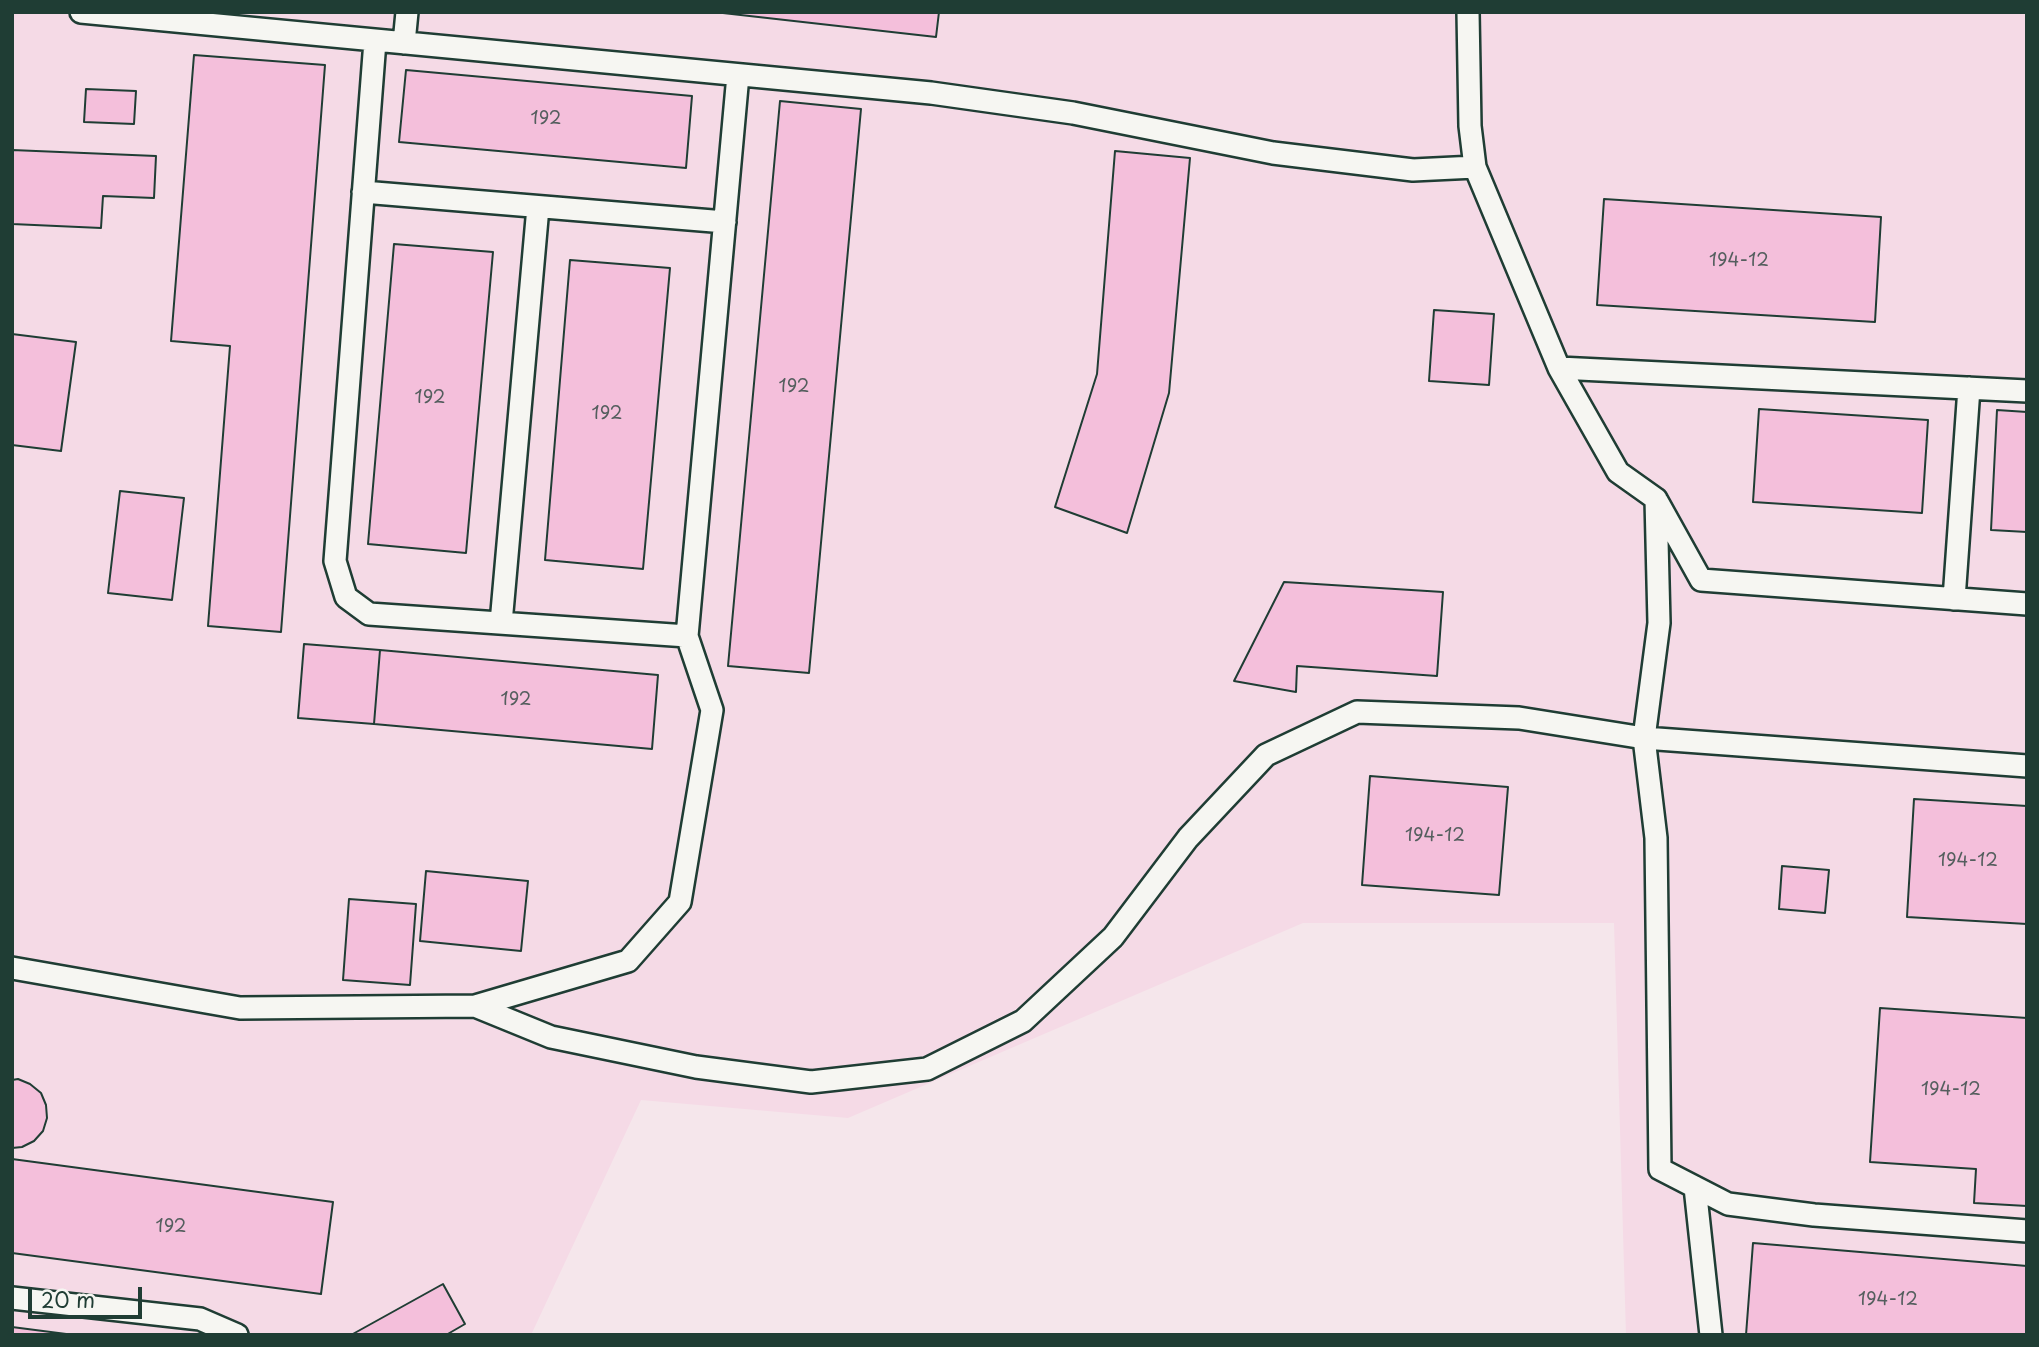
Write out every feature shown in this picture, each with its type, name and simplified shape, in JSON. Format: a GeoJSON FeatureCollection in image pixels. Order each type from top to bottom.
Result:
{"type":"FeatureCollection","features":[{"type":"Feature","properties":{"kind":"lane"},"geometry":{"type":"LineString","coordinates":[[81,12],[932,93],[1073,113],[1299,156],[1413,170],[1475,167]]}},
{"type":"Feature","properties":{"kind":"lane"},"geometry":{"type":"LineString","coordinates":[[404,43],[407,12]]}},
{"type":"Feature","properties":{"kind":"lane"},"geometry":{"type":"LineString","coordinates":[[1468,12],[1470,126],[1475,167],[1559,368],[1618,472],[1656,499],[1701,580],[2027,604]]}},
{"type":"Feature","properties":{"kind":"lane"},"geometry":{"type":"LineString","coordinates":[[375,41],[335,561],[346,597],[369,614],[687,636]]}},
{"type":"Feature","properties":{"kind":"lane"},"geometry":{"type":"LineString","coordinates":[[12,968],[240,1008],[475,1006],[628,961],[680,902],[712,710],[687,636],[738,75]]}},
{"type":"Feature","properties":{"kind":"lane"},"geometry":{"type":"LineString","coordinates":[[363,192],[726,222]]}},
{"type":"Feature","properties":{"kind":"lane"},"geometry":{"type":"LineString","coordinates":[[501,623],[538,207]]}},
{"type":"Feature","properties":{"kind":"lane"},"geometry":{"type":"LineString","coordinates":[[1559,368],[2027,391]]}},
{"type":"Feature","properties":{"kind":"lane"},"geometry":{"type":"LineString","coordinates":[[1954,599],[1969,388]]}},
{"type":"Feature","properties":{"kind":"lane"},"geometry":{"type":"LineString","coordinates":[[1656,499],[1660,623],[1644,738],[1656,838],[1660,1169],[1728,1204],[1814,1215],[2027,1231]]}},
{"type":"Feature","properties":{"kind":"lane"},"geometry":{"type":"LineString","coordinates":[[475,1006],[551,1037],[696,1067],[811,1082],[927,1069],[1023,1021],[1113,937],[1188,838],[1266,755],[1357,712],[1519,719],[1644,738],[2027,766]]}},
{"type":"Feature","properties":{"kind":"lane"},"geometry":{"type":"LineString","coordinates":[[1696,1187],[1711,1335]]}},
{"type":"Feature","properties":{"kind":"lane"},"geometry":{"type":"LineString","coordinates":[[12,1298],[200,1319],[237,1335]]}},
{"type":"Feature","properties":{"kind":"shaded area"},"geometry":{"type":"Polygon","coordinates":[[[12,12],[2027,12],[2027,1335],[1626,1335],[1614,923],[1303,923],[848,1118],[641,1100],[531,1335],[12,1335],[12,12]]]}},
{"type":"Feature","properties":{"kind":"building"},"geometry":{"type":"Polygon","coordinates":[[[714,12],[939,12],[936,37],[714,12]]]}},
{"type":"Feature","properties":{"kind":"building"},"geometry":{"type":"Polygon","coordinates":[[[194,55],[325,65],[281,632],[208,626],[230,346],[171,341],[194,55]]]}},
{"type":"Feature","properties":{"kind":"building"},"geometry":{"type":"Polygon","coordinates":[[[406,70],[692,96],[686,168],[399,142],[406,70]]]}},
{"type":"Feature","properties":{"kind":"building"},"geometry":{"type":"Polygon","coordinates":[[[86,89],[136,91],[134,124],[84,122],[86,89]]]}},
{"type":"Feature","properties":{"kind":"building"},"geometry":{"type":"Polygon","coordinates":[[[780,101],[861,109],[809,673],[728,666],[780,101]]]}},
{"type":"Feature","properties":{"kind":"building"},"geometry":{"type":"Polygon","coordinates":[[[12,150],[156,156],[154,198],[103,196],[101,228],[12,224],[12,150]]]}},
{"type":"Feature","properties":{"kind":"building"},"geometry":{"type":"Polygon","coordinates":[[[1115,151],[1190,158],[1169,393],[1127,533],[1055,507],[1097,374],[1115,151]]]}},
{"type":"Feature","properties":{"kind":"building"},"geometry":{"type":"Polygon","coordinates":[[[1604,199],[1881,217],[1875,322],[1597,305],[1604,199]]]}},
{"type":"Feature","properties":{"kind":"building"},"geometry":{"type":"Polygon","coordinates":[[[394,244],[493,252],[466,553],[368,544],[394,244]]]}},
{"type":"Feature","properties":{"kind":"building"},"geometry":{"type":"Polygon","coordinates":[[[570,260],[670,268],[643,569],[545,560],[570,260]]]}},
{"type":"Feature","properties":{"kind":"building"},"geometry":{"type":"Polygon","coordinates":[[[1434,310],[1494,314],[1489,385],[1429,381],[1434,310]]]}},
{"type":"Feature","properties":{"kind":"building"},"geometry":{"type":"Polygon","coordinates":[[[12,334],[76,342],[61,451],[12,445],[12,334]]]}},
{"type":"Feature","properties":{"kind":"building"},"geometry":{"type":"Polygon","coordinates":[[[1759,409],[1928,420],[1922,513],[1753,502],[1759,409]]]}},
{"type":"Feature","properties":{"kind":"building"},"geometry":{"type":"Polygon","coordinates":[[[1997,410],[2027,412],[2027,532],[1991,530],[1997,410]]]}},
{"type":"Feature","properties":{"kind":"building"},"geometry":{"type":"Polygon","coordinates":[[[120,491],[184,498],[172,600],[108,593],[120,491]]]}},
{"type":"Feature","properties":{"kind":"building"},"geometry":{"type":"Polygon","coordinates":[[[1284,582],[1443,592],[1437,676],[1297,666],[1296,692],[1234,681],[1284,582]]]}},
{"type":"Feature","properties":{"kind":"building"},"geometry":{"type":"Polygon","coordinates":[[[304,644],[380,650],[374,724],[298,718],[304,644]]]}},
{"type":"Feature","properties":{"kind":"building"},"geometry":{"type":"Polygon","coordinates":[[[380,650],[658,675],[652,749],[374,724],[380,650]]]}},
{"type":"Feature","properties":{"kind":"building"},"geometry":{"type":"Polygon","coordinates":[[[1370,776],[1508,787],[1499,895],[1362,885],[1370,776]]]}},
{"type":"Feature","properties":{"kind":"building"},"geometry":{"type":"Polygon","coordinates":[[[1914,799],[2027,806],[2027,924],[1907,917],[1914,799]]]}},
{"type":"Feature","properties":{"kind":"building"},"geometry":{"type":"Polygon","coordinates":[[[1782,866],[1829,870],[1825,913],[1779,909],[1782,866]]]}},
{"type":"Feature","properties":{"kind":"building"},"geometry":{"type":"Polygon","coordinates":[[[426,871],[528,881],[521,951],[420,941],[426,871]]]}},
{"type":"Feature","properties":{"kind":"building"},"geometry":{"type":"Polygon","coordinates":[[[349,899],[416,904],[410,985],[343,980],[349,899]]]}},
{"type":"Feature","properties":{"kind":"building"},"geometry":{"type":"Polygon","coordinates":[[[1880,1008],[2027,1018],[2027,1206],[1974,1203],[1976,1169],[1870,1162],[1880,1008]]]}},
{"type":"Feature","properties":{"kind":"building"},"geometry":{"type":"Polygon","coordinates":[[[18,1079],[41,1093],[47,1118],[43,1131],[34,1141],[12,1148],[12,1080],[18,1079]]]}},
{"type":"Feature","properties":{"kind":"building"},"geometry":{"type":"Polygon","coordinates":[[[12,1159],[333,1202],[321,1294],[12,1253],[12,1159]]]}},
{"type":"Feature","properties":{"kind":"building"},"geometry":{"type":"Polygon","coordinates":[[[1753,1243],[2027,1266],[2027,1335],[1746,1335],[1753,1243]]]}},
{"type":"Feature","properties":{"kind":"building"},"geometry":{"type":"Polygon","coordinates":[[[443,1284],[465,1324],[446,1335],[351,1335],[443,1284]]]}},
{"type":"Feature","properties":{"kind":"building"},"geometry":{"type":"Polygon","coordinates":[[[12,1327],[74,1335],[12,1335],[12,1327]]]}}]}
